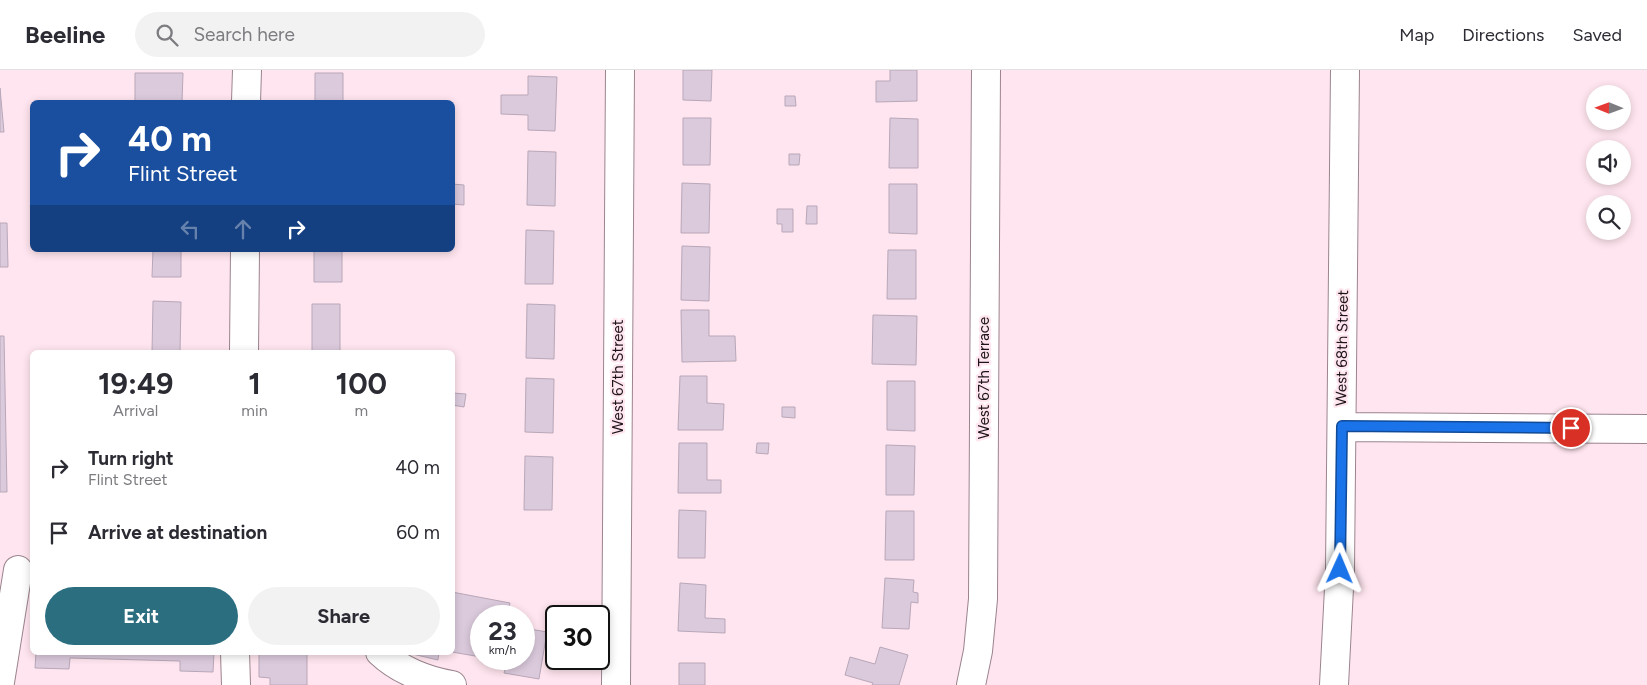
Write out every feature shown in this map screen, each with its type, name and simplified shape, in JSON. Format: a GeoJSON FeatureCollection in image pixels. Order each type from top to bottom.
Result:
{"type":"FeatureCollection","features":[{"type":"Feature","properties":{"kind":"street"},"geometry":{"type":"LineString","coordinates":[[246,100],[247,70]]}},
{"type":"Feature","properties":{"kind":"street","name":"West 67th Street"},"geometry":{"type":"LineString","coordinates":[[616,685],[620,70]]}},
{"type":"Feature","properties":{"kind":"street","name":"West 67th Terrace"},"geometry":{"type":"LineString","coordinates":[[971,685],[978,650],[982,599],[986,70]]}},
{"type":"Feature","properties":{"kind":"street","name":"West 68th Street"},"geometry":{"type":"LineString","coordinates":[[1334,685],[1340,569],[1345,70]]}},
{"type":"Feature","properties":{"kind":"street"},"geometry":{"type":"LineString","coordinates":[[244,350],[245,252]]}},
{"type":"Feature","properties":{"kind":"street"},"geometry":{"type":"LineString","coordinates":[[1342,426],[1647,429]]}},
{"type":"Feature","properties":{"kind":"street"},"geometry":{"type":"LineString","coordinates":[[0,682],[17,569]]}},
{"type":"Feature","properties":{"kind":"street"},"geometry":{"type":"LineString","coordinates":[[236,655],[236,685]]}},
{"type":"Feature","properties":{"kind":"street"},"geometry":{"type":"LineString","coordinates":[[383,655],[404,669],[441,683],[452,685]]}},
{"type":"Feature","properties":{"kind":"building"},"geometry":{"type":"Polygon","coordinates":[[[683,70],[712,70],[711,101],[683,100],[683,70]]]}},
{"type":"Feature","properties":{"kind":"building"},"geometry":{"type":"Polygon","coordinates":[[[890,70],[917,70],[917,101],[876,102],[876,81],[890,81],[890,70]]]}},
{"type":"Feature","properties":{"kind":"building"},"geometry":{"type":"Polygon","coordinates":[[[135,73],[183,73],[182,100],[135,100],[135,73]]]}},
{"type":"Feature","properties":{"kind":"building"},"geometry":{"type":"Polygon","coordinates":[[[315,73],[343,73],[343,100],[315,100],[315,73]]]}},
{"type":"Feature","properties":{"kind":"building"},"geometry":{"type":"Polygon","coordinates":[[[528,76],[557,77],[555,131],[528,130],[528,115],[501,114],[501,95],[528,95],[528,76]]]}},
{"type":"Feature","properties":{"kind":"building"},"geometry":{"type":"Polygon","coordinates":[[[0,88],[4,132],[0,132],[0,88]]]}},
{"type":"Feature","properties":{"kind":"building"},"geometry":{"type":"Polygon","coordinates":[[[785,96],[795,96],[796,106],[785,106],[785,96]]]}},
{"type":"Feature","properties":{"kind":"building"},"geometry":{"type":"Polygon","coordinates":[[[683,118],[711,118],[710,165],[683,165],[683,118]]]}},
{"type":"Feature","properties":{"kind":"building"},"geometry":{"type":"Polygon","coordinates":[[[890,118],[918,119],[918,168],[889,168],[890,118]]]}},
{"type":"Feature","properties":{"kind":"building"},"geometry":{"type":"Polygon","coordinates":[[[528,151],[556,152],[555,206],[527,205],[528,151]]]}},
{"type":"Feature","properties":{"kind":"building"},"geometry":{"type":"Polygon","coordinates":[[[789,154],[800,154],[799,165],[789,165],[789,154]]]}},
{"type":"Feature","properties":{"kind":"building"},"geometry":{"type":"Polygon","coordinates":[[[682,183],[710,184],[709,233],[681,233],[682,183]]]}},
{"type":"Feature","properties":{"kind":"building"},"geometry":{"type":"Polygon","coordinates":[[[455,184],[464,185],[464,205],[455,204],[455,184]]]}},
{"type":"Feature","properties":{"kind":"building"},"geometry":{"type":"Polygon","coordinates":[[[889,184],[917,184],[917,234],[889,233],[889,184]]]}},
{"type":"Feature","properties":{"kind":"building"},"geometry":{"type":"Polygon","coordinates":[[[807,206],[817,206],[817,224],[806,224],[807,206]]]}},
{"type":"Feature","properties":{"kind":"building"},"geometry":{"type":"Polygon","coordinates":[[[777,209],[793,209],[793,232],[782,232],[782,224],[777,224],[777,209]]]}},
{"type":"Feature","properties":{"kind":"building"},"geometry":{"type":"Polygon","coordinates":[[[0,223],[7,223],[8,267],[0,267],[0,223]]]}},
{"type":"Feature","properties":{"kind":"building"},"geometry":{"type":"Polygon","coordinates":[[[526,230],[554,231],[553,284],[525,284],[526,230]]]}},
{"type":"Feature","properties":{"kind":"building"},"geometry":{"type":"Polygon","coordinates":[[[682,246],[710,247],[709,301],[681,300],[682,246]]]}},
{"type":"Feature","properties":{"kind":"building"},"geometry":{"type":"Polygon","coordinates":[[[888,250],[916,250],[916,299],[887,299],[888,250]]]}},
{"type":"Feature","properties":{"kind":"building"},"geometry":{"type":"Polygon","coordinates":[[[153,252],[181,252],[181,277],[152,277],[153,252]]]}},
{"type":"Feature","properties":{"kind":"building"},"geometry":{"type":"Polygon","coordinates":[[[314,252],[342,252],[342,282],[314,282],[314,252]]]}},
{"type":"Feature","properties":{"kind":"building"},"geometry":{"type":"Polygon","coordinates":[[[153,301],[181,302],[180,350],[152,350],[153,301]]]}},
{"type":"Feature","properties":{"kind":"building"},"geometry":{"type":"Polygon","coordinates":[[[312,304],[340,304],[340,350],[312,350],[312,304]]]}},
{"type":"Feature","properties":{"kind":"building"},"geometry":{"type":"Polygon","coordinates":[[[527,304],[555,305],[554,359],[526,358],[527,304]]]}},
{"type":"Feature","properties":{"kind":"building"},"geometry":{"type":"Polygon","coordinates":[[[681,310],[709,310],[709,336],[735,336],[736,361],[682,362],[681,310]]]}},
{"type":"Feature","properties":{"kind":"building"},"geometry":{"type":"Polygon","coordinates":[[[873,315],[917,316],[916,365],[872,364],[873,315]]]}},
{"type":"Feature","properties":{"kind":"building"},"geometry":{"type":"Polygon","coordinates":[[[0,336],[4,336],[7,492],[0,492],[0,336]]]}},
{"type":"Feature","properties":{"kind":"building"},"geometry":{"type":"Polygon","coordinates":[[[680,376],[707,376],[707,403],[724,404],[723,430],[678,430],[680,376]]]}},
{"type":"Feature","properties":{"kind":"building"},"geometry":{"type":"Polygon","coordinates":[[[526,378],[554,379],[553,433],[525,432],[526,378]]]}},
{"type":"Feature","properties":{"kind":"building"},"geometry":{"type":"Polygon","coordinates":[[[887,381],[915,381],[915,431],[887,430],[887,381]]]}},
{"type":"Feature","properties":{"kind":"building"},"geometry":{"type":"Polygon","coordinates":[[[455,393],[466,394],[464,407],[455,406],[455,393]]]}},
{"type":"Feature","properties":{"kind":"building"},"geometry":{"type":"Polygon","coordinates":[[[782,407],[795,407],[795,418],[782,417],[782,407]]]}},
{"type":"Feature","properties":{"kind":"building"},"geometry":{"type":"Polygon","coordinates":[[[679,443],[707,443],[707,480],[721,480],[721,493],[678,493],[679,443]]]}},
{"type":"Feature","properties":{"kind":"building"},"geometry":{"type":"Polygon","coordinates":[[[757,443],[769,443],[768,454],[756,453],[757,443]]]}},
{"type":"Feature","properties":{"kind":"building"},"geometry":{"type":"Polygon","coordinates":[[[886,445],[915,446],[914,495],[886,495],[886,445]]]}},
{"type":"Feature","properties":{"kind":"building"},"geometry":{"type":"Polygon","coordinates":[[[525,456],[553,457],[552,510],[524,510],[525,456]]]}},
{"type":"Feature","properties":{"kind":"building"},"geometry":{"type":"Polygon","coordinates":[[[679,510],[706,511],[705,558],[678,558],[679,510]]]}},
{"type":"Feature","properties":{"kind":"building"},"geometry":{"type":"Polygon","coordinates":[[[886,511],[914,511],[914,560],[885,560],[886,511]]]}},
{"type":"Feature","properties":{"kind":"building"},"geometry":{"type":"Polygon","coordinates":[[[885,578],[914,580],[913,592],[918,593],[918,603],[911,602],[909,629],[882,628],[885,578]]]}},
{"type":"Feature","properties":{"kind":"building"},"geometry":{"type":"Polygon","coordinates":[[[680,583],[706,585],[705,618],[725,619],[725,633],[678,631],[680,583]]]}},
{"type":"Feature","properties":{"kind":"building"},"geometry":{"type":"Polygon","coordinates":[[[455,593],[510,603],[510,605],[470,605],[470,655],[455,653],[455,593]]]}},
{"type":"Feature","properties":{"kind":"building"},"geometry":{"type":"Polygon","coordinates":[[[535,630],[545,632],[545,644],[539,679],[504,673],[505,670],[535,670],[535,630]]]}},
{"type":"Feature","properties":{"kind":"building"},"geometry":{"type":"Polygon","coordinates":[[[880,647],[908,655],[899,685],[872,685],[873,683],[845,675],[850,657],[875,664],[880,647]]]}},
{"type":"Feature","properties":{"kind":"building"},"geometry":{"type":"Polygon","coordinates":[[[36,655],[214,655],[213,672],[180,671],[180,661],[70,658],[69,669],[35,668],[36,655]]]}},
{"type":"Feature","properties":{"kind":"building"},"geometry":{"type":"Polygon","coordinates":[[[259,655],[307,655],[307,685],[270,685],[270,678],[259,677],[259,655]]]}},
{"type":"Feature","properties":{"kind":"building"},"geometry":{"type":"Polygon","coordinates":[[[417,655],[439,655],[438,660],[417,655]]]}},
{"type":"Feature","properties":{"kind":"building"},"geometry":{"type":"Polygon","coordinates":[[[679,663],[705,663],[705,685],[679,685],[679,663]]]}},
{"type":"Feature","properties":{"kind":"route"},"geometry":{"type":"LineString","coordinates":[[1340,569],[1342,426],[1571,428]]}}]}
